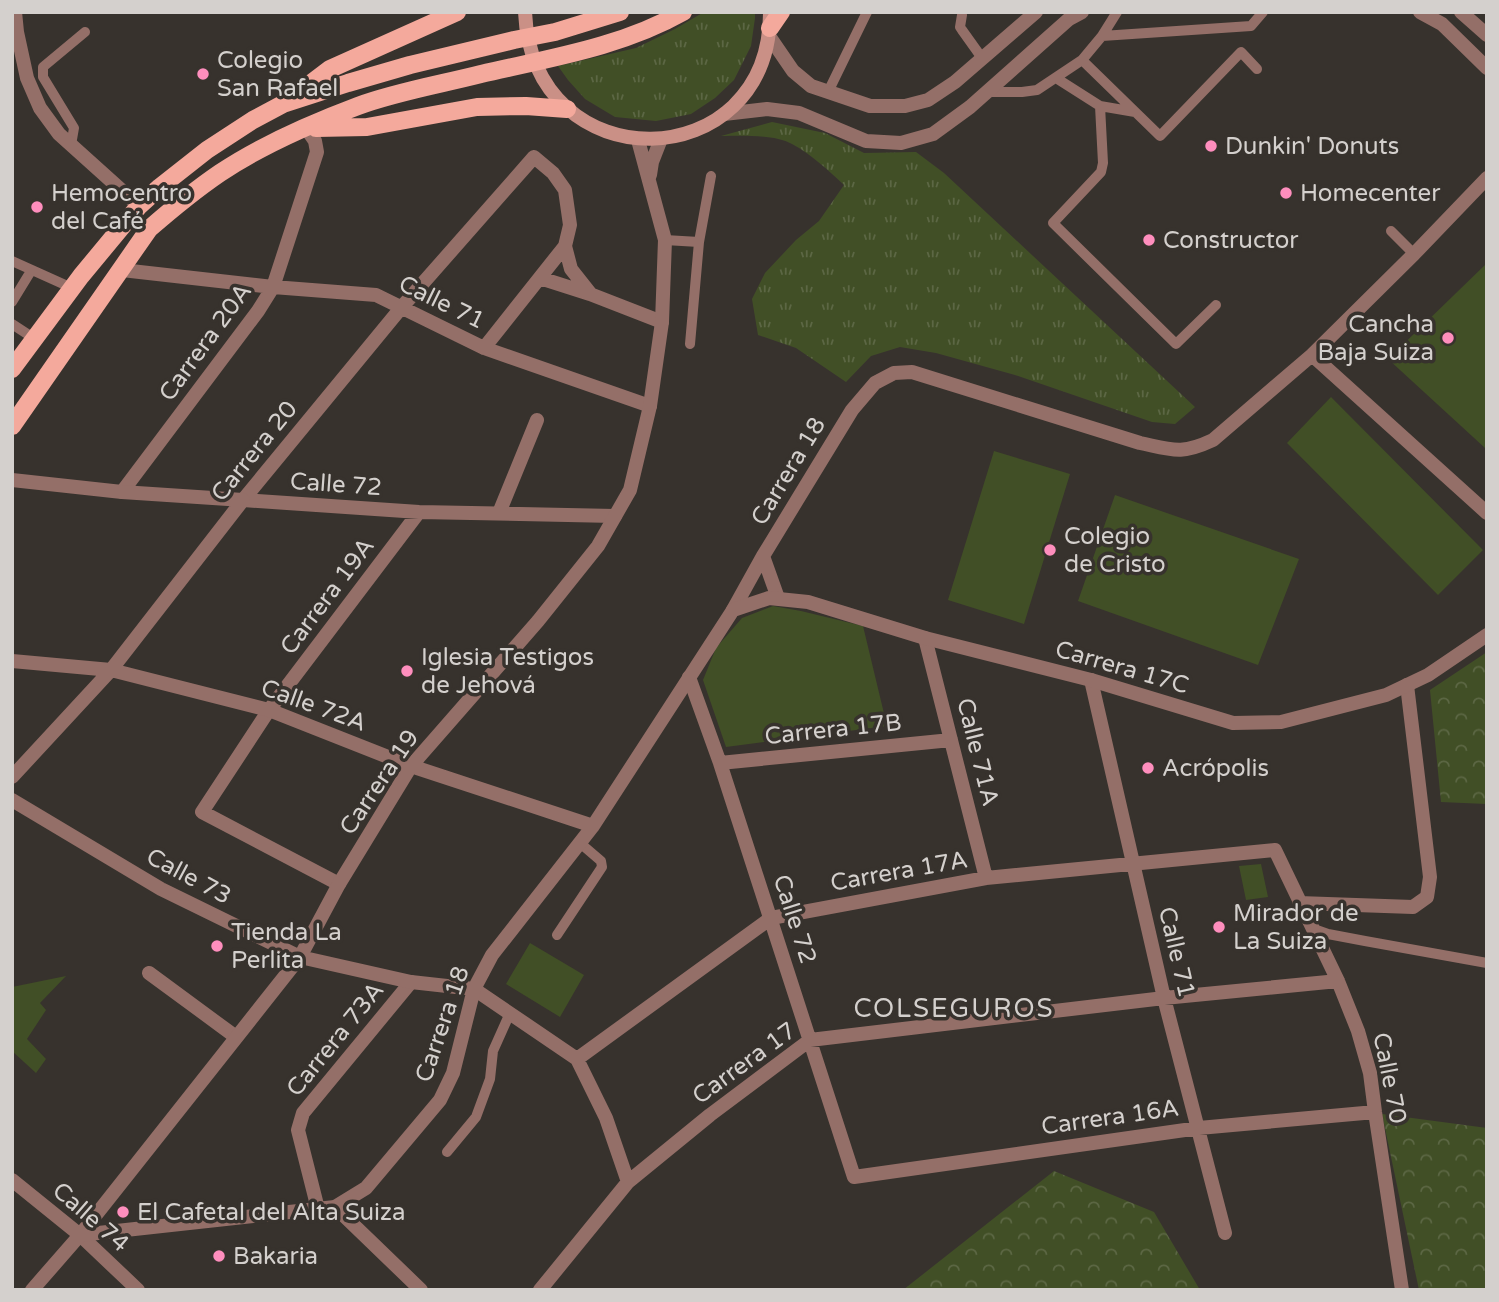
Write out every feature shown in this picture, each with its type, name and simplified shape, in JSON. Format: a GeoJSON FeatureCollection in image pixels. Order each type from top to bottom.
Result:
{"type":"FeatureCollection","features":[{"type":"Feature","properties":{"kind":"main road"},"geometry":{"type":"LineString","coordinates":[[283,104],[330,69],[457,12]]}},
{"type":"Feature","properties":{"kind":"main road"},"geometry":{"type":"LineString","coordinates":[[525,12],[528,43],[541,77],[553,94],[567,109],[593,127],[638,140],[684,135],[724,114],[754,79],[764,58],[770,25],[780,12]]}},
{"type":"Feature","properties":{"kind":"main road"},"geometry":{"type":"LineString","coordinates":[[12,369],[72,288],[139,206],[207,150],[253,120],[283,104],[348,83],[410,65],[555,32],[620,12]]}},
{"type":"Feature","properties":{"kind":"main road"},"geometry":{"type":"LineString","coordinates":[[12,426],[149,229],[220,173],[268,145],[360,105],[601,46],[647,30],[683,12]]}},
{"type":"Feature","properties":{"kind":"main road"},"geometry":{"type":"LineString","coordinates":[[306,128],[367,127],[477,107],[567,109]]}},
{"type":"Feature","properties":{"kind":"street"},"geometry":{"type":"LineString","coordinates":[[15,12],[14,35],[27,78],[40,108],[59,134],[139,206]]}},
{"type":"Feature","properties":{"kind":"street"},"geometry":{"type":"LineString","coordinates":[[770,25],[793,71],[811,86],[870,106],[905,106],[928,100],[955,82],[1036,12]]}},
{"type":"Feature","properties":{"kind":"street"},"geometry":{"type":"LineString","coordinates":[[724,114],[767,109],[799,113],[866,141],[901,143],[933,134],[971,107],[1069,19],[1082,12]]}},
{"type":"Feature","properties":{"kind":"street"},"geometry":{"type":"LineString","coordinates":[[1420,12],[1442,24],[1487,68]]}},
{"type":"Feature","properties":{"kind":"street"},"geometry":{"type":"LineString","coordinates":[[1461,12],[1487,35]]}},
{"type":"Feature","properties":{"kind":"street","name":"Carrera 20A"},"geometry":{"type":"LineString","coordinates":[[122,492],[273,288],[317,152],[315,141],[306,128]]}},
{"type":"Feature","properties":{"kind":"street"},"geometry":{"type":"LineString","coordinates":[[649,180],[652,162],[661,139]]}},
{"type":"Feature","properties":{"kind":"street","name":"Carrera 19"},"geometry":{"type":"LineString","coordinates":[[32,1290],[80,1235],[300,957],[339,884],[411,766],[547,610],[598,546],[630,490],[650,405],[662,322],[665,240],[638,140]]}},
{"type":"Feature","properties":{"kind":"street","name":"Carrera 20"},"geometry":{"type":"LineString","coordinates":[[12,777],[111,670],[243,500],[401,308],[534,157],[553,173],[565,190],[570,225],[565,246]]}},
{"type":"Feature","properties":{"kind":"street","name":"Carrera 18"},"geometry":{"type":"LineString","coordinates":[[80,1235],[335,1207],[366,1188],[440,1100],[453,1073],[474,989],[492,955],[593,826],[733,610],[852,410],[876,383],[894,373],[912,372],[1140,443],[1179,451],[1196,448],[1213,440],[1312,355],[1487,177]]}},
{"type":"Feature","properties":{"kind":"street"},"geometry":{"type":"LineString","coordinates":[[484,348],[565,246]]}},
{"type":"Feature","properties":{"kind":"street"},"geometry":{"type":"LineString","coordinates":[[565,246],[571,269],[590,294]]}},
{"type":"Feature","properties":{"kind":"street","name":"Calle 71"},"geometry":{"type":"LineString","coordinates":[[122,270],[273,288],[376,295],[484,348],[650,405]]}},
{"type":"Feature","properties":{"kind":"street"},"geometry":{"type":"LineString","coordinates":[[540,278],[662,322]]}},
{"type":"Feature","properties":{"kind":"street"},"geometry":{"type":"LineString","coordinates":[[1312,355],[1487,513]]}},
{"type":"Feature","properties":{"kind":"street"},"geometry":{"type":"LineString","coordinates":[[499,513],[537,420]]}},
{"type":"Feature","properties":{"kind":"street","name":"Calle 72"},"geometry":{"type":"LineString","coordinates":[[12,480],[122,492],[419,512],[615,516]]}},
{"type":"Feature","properties":{"kind":"street","name":"Carrera 19A"},"geometry":{"type":"LineString","coordinates":[[339,884],[202,812],[269,710],[419,512]]}},
{"type":"Feature","properties":{"kind":"street","name":"Carrera 18"},"geometry":{"type":"LineString","coordinates":[[763,556],[778,598]]}},
{"type":"Feature","properties":{"kind":"street","name":"Carrera 17C"},"geometry":{"type":"LineString","coordinates":[[733,610],[758,601],[778,598],[808,601],[925,638],[1091,680],[1233,723],[1281,722],[1386,695],[1428,675],[1487,635]]}},
{"type":"Feature","properties":{"kind":"street","name":"Calle 71A"},"geometry":{"type":"LineString","coordinates":[[925,638],[986,878]]}},
{"type":"Feature","properties":{"kind":"street","name":"Calle 72A"},"geometry":{"type":"LineString","coordinates":[[12,662],[111,670],[269,710],[411,766],[593,826]]}},
{"type":"Feature","properties":{"kind":"street","name":"Calle 72"},"geometry":{"type":"LineString","coordinates":[[689,677],[720,763],[854,1177]]}},
{"type":"Feature","properties":{"kind":"street","name":"Calle 71"},"geometry":{"type":"LineString","coordinates":[[1091,680],[1164,998],[1225,1233]]}},
{"type":"Feature","properties":{"kind":"street"},"geometry":{"type":"LineString","coordinates":[[1299,903],[1413,907],[1427,897],[1430,877],[1407,685]]}},
{"type":"Feature","properties":{"kind":"street","name":"Carrera 17B"},"geometry":{"type":"LineString","coordinates":[[720,763],[951,740]]}},
{"type":"Feature","properties":{"kind":"street","name":"Calle 73"},"geometry":{"type":"LineString","coordinates":[[15,807],[161,889],[300,957],[411,982],[474,989],[577,1059],[606,1118],[628,1182]]}},
{"type":"Feature","properties":{"kind":"street","name":"Carrera 17A"},"geometry":{"type":"LineString","coordinates":[[577,1059],[771,918],[986,878],[1275,850]]}},
{"type":"Feature","properties":{"kind":"street","name":"Calle 70"},"geometry":{"type":"LineString","coordinates":[[1275,850],[1338,981],[1358,1031],[1370,1073],[1402,1290]]}},
{"type":"Feature","properties":{"kind":"street"},"geometry":{"type":"LineString","coordinates":[[149,973],[236,1037]]}},
{"type":"Feature","properties":{"kind":"street","name":"Carrera 17"},"geometry":{"type":"LineString","coordinates":[[540,1290],[628,1182],[710,1115],[810,1040],[1164,998],[1338,981]]}},
{"type":"Feature","properties":{"kind":"street","name":"Carrera 73A"},"geometry":{"type":"LineString","coordinates":[[318,1209],[298,1130],[303,1113],[411,982]]}},
{"type":"Feature","properties":{"kind":"street","name":"Carrera 16A"},"geometry":{"type":"LineString","coordinates":[[854,1177],[1199,1128],[1375,1112]]}},
{"type":"Feature","properties":{"kind":"street","name":"Calle 74"},"geometry":{"type":"LineString","coordinates":[[12,1180],[80,1235],[138,1290]]}},
{"type":"Feature","properties":{"kind":"street"},"geometry":{"type":"LineString","coordinates":[[335,1207],[421,1290]]}},
{"type":"Feature","properties":{"kind":"lane"},"geometry":{"type":"LineString","coordinates":[[828,92],[867,12]]}},
{"type":"Feature","properties":{"kind":"lane"},"geometry":{"type":"LineString","coordinates":[[986,92],[1037,90],[1082,60],[1117,12]]}},
{"type":"Feature","properties":{"kind":"lane"},"geometry":{"type":"LineString","coordinates":[[1102,36],[1251,26],[1263,12]]}},
{"type":"Feature","properties":{"kind":"lane"},"geometry":{"type":"LineString","coordinates":[[962,13],[961,30],[982,58]]}},
{"type":"Feature","properties":{"kind":"lane"},"geometry":{"type":"LineString","coordinates":[[71,145],[74,128],[43,77],[43,67],[85,32]]}},
{"type":"Feature","properties":{"kind":"lane"},"geometry":{"type":"LineString","coordinates":[[1082,60],[1160,136],[1241,52],[1257,69]]}},
{"type":"Feature","properties":{"kind":"lane"},"geometry":{"type":"LineString","coordinates":[[1056,78],[1100,106],[1135,112]]}},
{"type":"Feature","properties":{"kind":"lane"},"geometry":{"type":"LineString","coordinates":[[1100,106],[1103,163],[1101,172],[1053,223],[1176,344],[1216,305]]}},
{"type":"Feature","properties":{"kind":"lane"},"geometry":{"type":"LineString","coordinates":[[690,344],[699,242],[711,176]]}},
{"type":"Feature","properties":{"kind":"lane"},"geometry":{"type":"LineString","coordinates":[[1391,231],[1414,254]]}},
{"type":"Feature","properties":{"kind":"lane"},"geometry":{"type":"LineString","coordinates":[[665,240],[699,242]]}},
{"type":"Feature","properties":{"kind":"lane"},"geometry":{"type":"LineString","coordinates":[[12,261],[72,288]]}},
{"type":"Feature","properties":{"kind":"lane"},"geometry":{"type":"LineString","coordinates":[[12,302],[31,271]]}},
{"type":"Feature","properties":{"kind":"lane"},"geometry":{"type":"LineString","coordinates":[[12,324],[35,339]]}},
{"type":"Feature","properties":{"kind":"lane"},"geometry":{"type":"LineString","coordinates":[[558,934],[602,867],[601,861],[580,843]]}},
{"type":"Feature","properties":{"kind":"lane"},"geometry":{"type":"LineString","coordinates":[[1311,928],[1328,934],[1487,963]]}},
{"type":"Feature","properties":{"kind":"lane"},"geometry":{"type":"LineString","coordinates":[[447,1152],[476,1117],[490,1079],[493,1051],[510,1013]]}},
{"type":"Feature","properties":{"kind":"green space"},"geometry":{"type":"Polygon","coordinates":[[[704,12],[755,12],[755,18],[751,46],[734,80],[715,98],[691,114],[656,121],[615,117],[585,99],[558,66],[636,48],[704,12]]]}},
{"type":"Feature","properties":{"kind":"green space"},"geometry":{"type":"Polygon","coordinates":[[[772,122],[825,133],[864,153],[916,152],[944,173],[1195,407],[1175,424],[1152,422],[1015,375],[936,353],[900,347],[871,356],[846,382],[796,348],[758,335],[752,299],[765,273],[796,240],[819,221],[844,185],[813,157],[785,141],[757,136],[721,136],[772,122]]]}},
{"type":"Feature","properties":{"kind":"green space","name":"Cancha Baja Suiza"},"geometry":{"type":"Polygon","coordinates":[[[1487,263],[1487,446],[1485,448],[1388,359],[1487,263]]]}},
{"type":"Feature","properties":{"kind":"green space"},"geometry":{"type":"Polygon","coordinates":[[[1331,397],[1483,550],[1438,595],[1287,443],[1331,397]]]}},
{"type":"Feature","properties":{"kind":"green space"},"geometry":{"type":"Polygon","coordinates":[[[994,451],[1070,474],[1024,624],[948,600],[994,451]]]}},
{"type":"Feature","properties":{"kind":"green space"},"geometry":{"type":"Polygon","coordinates":[[[1115,495],[1299,559],[1258,665],[1078,601],[1115,495]]]}},
{"type":"Feature","properties":{"kind":"green space"},"geometry":{"type":"Polygon","coordinates":[[[773,606],[863,626],[887,726],[726,747],[703,680],[716,648],[742,618],[773,606]]]}},
{"type":"Feature","properties":{"kind":"green space"},"geometry":{"type":"Polygon","coordinates":[[[1487,652],[1487,804],[1441,802],[1430,690],[1487,652]]]}},
{"type":"Feature","properties":{"kind":"green space"},"geometry":{"type":"Polygon","coordinates":[[[1261,864],[1268,897],[1246,900],[1239,866],[1261,864]]]}},
{"type":"Feature","properties":{"kind":"green space"},"geometry":{"type":"Polygon","coordinates":[[[530,943],[584,975],[560,1017],[506,984],[530,943]]]}},
{"type":"Feature","properties":{"kind":"green space"},"geometry":{"type":"Polygon","coordinates":[[[66,976],[40,1003],[46,1010],[27,1039],[46,1059],[36,1073],[12,1051],[12,987],[66,976]]]}},
{"type":"Feature","properties":{"kind":"green space"},"geometry":{"type":"Polygon","coordinates":[[[1382,1114],[1487,1128],[1487,1290],[1419,1290],[1382,1114]]]}},
{"type":"Feature","properties":{"kind":"green space"},"geometry":{"type":"Polygon","coordinates":[[[1054,1171],[1154,1212],[1200,1290],[903,1290],[1054,1171]]]}},
{"type":"Feature","properties":{"kind":"place","name":"Colegio San Rafael"},"geometry":{"type":"Point","coordinates":[203,74]}},
{"type":"Feature","properties":{"kind":"place","name":"Dunkin' Donuts"},"geometry":{"type":"Point","coordinates":[1211,146]}},
{"type":"Feature","properties":{"kind":"place","name":"Homecenter"},"geometry":{"type":"Point","coordinates":[1286,193]}},
{"type":"Feature","properties":{"kind":"place","name":"Hemocentro del Café"},"geometry":{"type":"Point","coordinates":[37,207]}},
{"type":"Feature","properties":{"kind":"place","name":"Constructor"},"geometry":{"type":"Point","coordinates":[1149,240]}},
{"type":"Feature","properties":{"kind":"place","name":"Cancha Baja Suiza"},"geometry":{"type":"Point","coordinates":[1448,338]}},
{"type":"Feature","properties":{"kind":"place","name":"Colegio de Cristo"},"geometry":{"type":"Point","coordinates":[1050,550]}},
{"type":"Feature","properties":{"kind":"place","name":"Iglesia Testigos de Jehová"},"geometry":{"type":"Point","coordinates":[407,671]}},
{"type":"Feature","properties":{"kind":"place","name":"Acrópolis"},"geometry":{"type":"Point","coordinates":[1148,768]}},
{"type":"Feature","properties":{"kind":"place","name":"Mirador de La Suiza"},"geometry":{"type":"Point","coordinates":[1219,927]}},
{"type":"Feature","properties":{"kind":"place","name":"Tienda La Perlita"},"geometry":{"type":"Point","coordinates":[217,946]}},
{"type":"Feature","properties":{"kind":"place","name":"El Cafetal del Alta Suiza"},"geometry":{"type":"Point","coordinates":[123,1212]}},
{"type":"Feature","properties":{"kind":"place","name":"Bakaria"},"geometry":{"type":"Point","coordinates":[219,1256]}},
{"type":"Feature","properties":{"kind":"district","name":"COLSEGUROS"},"geometry":{"type":"Point","coordinates":[954,1008]}}]}
